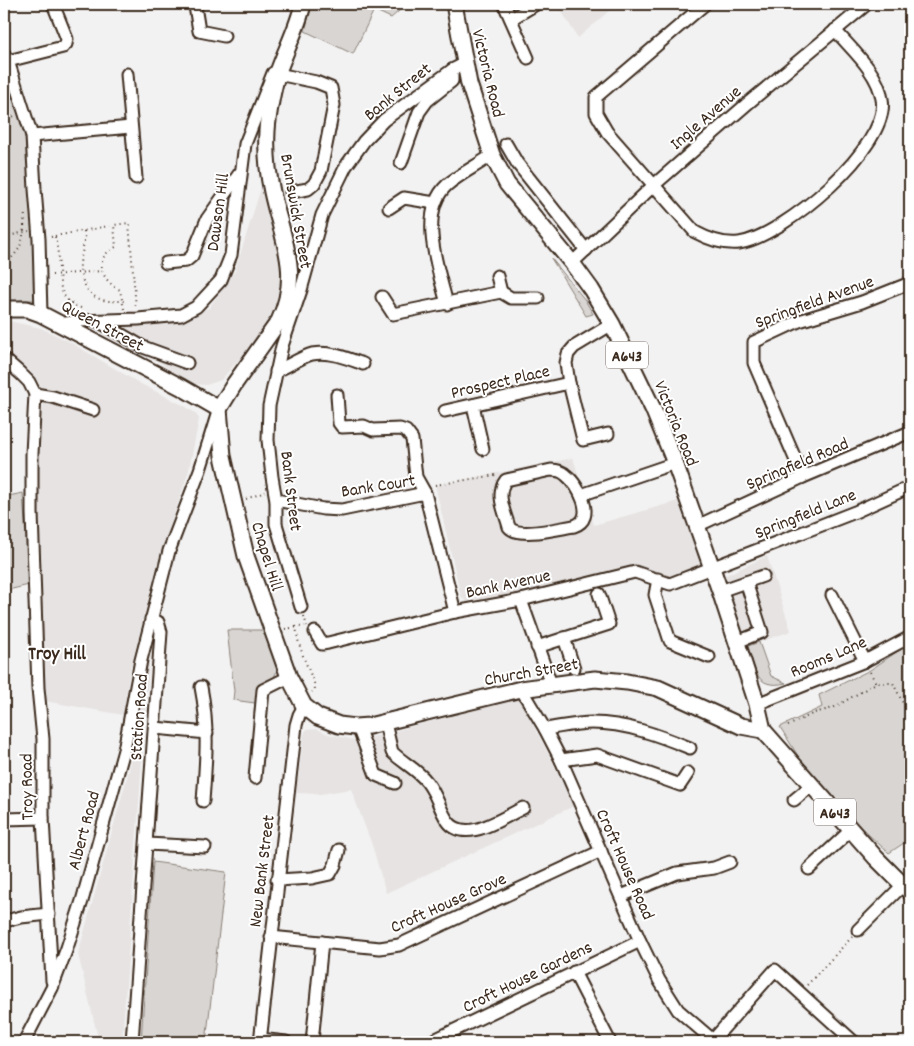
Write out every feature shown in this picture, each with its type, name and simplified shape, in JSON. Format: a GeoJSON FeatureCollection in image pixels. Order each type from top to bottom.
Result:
{"type":"FeatureCollection","features":[{"type":"Feature","properties":{"kind":"main road","name":"Brunswick Street"},"geometry":{"type":"LineString","coordinates":[[219,409],[234,383],[279,321],[295,288],[271,190],[267,131],[278,73],[303,4]]}},
{"type":"Feature","properties":{"kind":"main road","name":"Victoria Road"},"geometry":{"type":"LineString","coordinates":[[454,4],[458,67],[492,155],[507,184],[591,289],[612,324],[645,392],[675,463],[712,568],[758,704],[763,730],[811,786],[907,889]]}},
{"type":"Feature","properties":{"kind":"main road","name":"Queen Street"},"geometry":{"type":"LineString","coordinates":[[4,309],[27,309],[41,314],[181,387],[219,409]]}},
{"type":"Feature","properties":{"kind":"main road","name":"Chapel Hill"},"geometry":{"type":"LineString","coordinates":[[219,409],[222,456],[246,556],[289,678],[304,706]]}},
{"type":"Feature","properties":{"kind":"main road","name":"Church Street"},"geometry":{"type":"LineString","coordinates":[[304,706],[328,721],[358,727],[385,723],[521,689],[595,679],[643,684],[679,696],[741,726],[763,730]]}},
{"type":"Feature","properties":{"kind":"street"},"geometry":{"type":"LineString","coordinates":[[41,314],[39,234],[32,136],[6,58],[63,47],[66,44],[67,39],[52,4]]}},
{"type":"Feature","properties":{"kind":"street"},"geometry":{"type":"LineString","coordinates":[[192,4],[195,6],[199,30],[224,36]]}},
{"type":"Feature","properties":{"kind":"street"},"geometry":{"type":"LineString","coordinates":[[504,4],[528,58]]}},
{"type":"Feature","properties":{"kind":"street"},"geometry":{"type":"LineString","coordinates":[[511,19],[536,4]]}},
{"type":"Feature","properties":{"kind":"street"},"geometry":{"type":"LineString","coordinates":[[705,4],[596,97],[596,113],[607,132],[695,232],[714,241],[739,243],[773,230],[825,191],[853,163],[876,130],[883,99],[875,80],[866,66],[835,30]]}},
{"type":"Feature","properties":{"kind":"street","name":"Ingle Avenue"},"geometry":{"type":"LineString","coordinates":[[572,263],[654,185],[747,104],[867,4]]}},
{"type":"Feature","properties":{"kind":"street"},"geometry":{"type":"LineString","coordinates":[[401,163],[419,112],[427,101],[452,81],[458,67]]}},
{"type":"Feature","properties":{"kind":"street","name":"Bank Street"},"geometry":{"type":"LineString","coordinates":[[301,607],[276,524],[275,494],[268,440],[268,422],[276,372],[295,288],[322,215],[346,166],[364,141],[384,120],[458,67]]}},
{"type":"Feature","properties":{"kind":"street","name":"Dawson Hill"},"geometry":{"type":"LineString","coordinates":[[60,324],[80,321],[181,315],[196,308],[221,280],[231,255],[245,144],[274,73],[278,73]]}},
{"type":"Feature","properties":{"kind":"street"},"geometry":{"type":"LineString","coordinates":[[278,73],[316,82],[331,88],[334,105],[321,171],[314,184],[308,190],[291,192]]}},
{"type":"Feature","properties":{"kind":"street"},"geometry":{"type":"LineString","coordinates":[[127,74],[136,178]]}},
{"type":"Feature","properties":{"kind":"street"},"geometry":{"type":"LineString","coordinates":[[32,136],[131,127]]}},
{"type":"Feature","properties":{"kind":"street"},"geometry":{"type":"LineString","coordinates":[[506,144],[517,164],[586,250]]}},
{"type":"Feature","properties":{"kind":"street"},"geometry":{"type":"LineString","coordinates":[[447,304],[430,234],[435,203],[446,186],[492,155]]}},
{"type":"Feature","properties":{"kind":"street"},"geometry":{"type":"LineString","coordinates":[[166,263],[186,261],[192,256],[196,251],[200,232],[207,218],[240,173]]}},
{"type":"Feature","properties":{"kind":"street"},"geometry":{"type":"LineString","coordinates":[[389,208],[404,198],[435,203]]}},
{"type":"Feature","properties":{"kind":"street"},"geometry":{"type":"LineString","coordinates":[[497,276],[501,292],[510,298],[538,298]]}},
{"type":"Feature","properties":{"kind":"street","name":"Springfield Avenue"},"geometry":{"type":"LineString","coordinates":[[803,477],[754,362],[754,342],[799,321],[862,302],[910,283]]}},
{"type":"Feature","properties":{"kind":"street"},"geometry":{"type":"LineString","coordinates":[[382,296],[393,314],[501,292]]}},
{"type":"Feature","properties":{"kind":"street"},"geometry":{"type":"LineString","coordinates":[[96,320],[143,347],[187,363]]}},
{"type":"Feature","properties":{"kind":"street","name":"Prospect Place"},"geometry":{"type":"LineString","coordinates":[[445,411],[569,383],[566,363],[568,354],[574,347],[612,324]]}},
{"type":"Feature","properties":{"kind":"street"},"geometry":{"type":"LineString","coordinates":[[276,372],[312,355],[337,355],[364,364]]}},
{"type":"Feature","properties":{"kind":"street"},"geometry":{"type":"LineString","coordinates":[[4,359],[29,382],[35,394],[53,397],[92,410]]}},
{"type":"Feature","properties":{"kind":"street"},"geometry":{"type":"LineString","coordinates":[[569,383],[583,440],[608,434]]}},
{"type":"Feature","properties":{"kind":"street","name":"Troy Road"},"geometry":{"type":"LineString","coordinates":[[35,394],[32,513],[52,988]]}},
{"type":"Feature","properties":{"kind":"street"},"geometry":{"type":"LineString","coordinates":[[337,395],[339,423],[342,427],[364,426],[373,430],[400,429],[410,435],[416,477],[426,493]]}},
{"type":"Feature","properties":{"kind":"street"},"geometry":{"type":"LineString","coordinates":[[473,405],[483,449]]}},
{"type":"Feature","properties":{"kind":"street"},"geometry":{"type":"LineString","coordinates":[[152,619],[169,551],[200,470],[219,409]]}},
{"type":"Feature","properties":{"kind":"street","name":"Springfield Road"},"geometry":{"type":"LineString","coordinates":[[697,526],[803,477],[910,432]]}},
{"type":"Feature","properties":{"kind":"street"},"geometry":{"type":"LineString","coordinates":[[581,495],[675,463]]}},
{"type":"Feature","properties":{"kind":"street"},"geometry":{"type":"LineString","coordinates":[[551,470],[566,474],[575,484],[581,495],[585,516],[580,524],[521,534],[508,528],[500,496],[506,480],[551,470]]}},
{"type":"Feature","properties":{"kind":"street","name":"Springfield Lane"},"geometry":{"type":"LineString","coordinates":[[712,568],[855,512],[910,487]]}},
{"type":"Feature","properties":{"kind":"street","name":"Bank Court"},"geometry":{"type":"LineString","coordinates":[[275,494],[323,509],[342,510],[426,493],[455,612]]}},
{"type":"Feature","properties":{"kind":"street","name":"Bank Avenue"},"geometry":{"type":"LineString","coordinates":[[315,632],[322,644],[455,612],[521,600],[635,572],[670,584],[712,568]]}},
{"type":"Feature","properties":{"kind":"street"},"geometry":{"type":"LineString","coordinates":[[720,591],[763,576]]}},
{"type":"Feature","properties":{"kind":"street"},"geometry":{"type":"LineString","coordinates":[[658,579],[655,595],[670,641],[709,657]]}},
{"type":"Feature","properties":{"kind":"street"},"geometry":{"type":"LineString","coordinates":[[737,642],[762,632],[746,582]]}},
{"type":"Feature","properties":{"kind":"street"},"geometry":{"type":"LineString","coordinates":[[538,647],[609,624],[599,594]]}},
{"type":"Feature","properties":{"kind":"street"},"geometry":{"type":"LineString","coordinates":[[832,595],[865,662]]}},
{"type":"Feature","properties":{"kind":"street"},"geometry":{"type":"LineString","coordinates":[[521,600],[551,684]]}},
{"type":"Feature","properties":{"kind":"street","name":"Station Road"},"geometry":{"type":"LineString","coordinates":[[132,1042],[161,627],[158,622],[152,619]]}},
{"type":"Feature","properties":{"kind":"street","name":"Albert Road"},"geometry":{"type":"LineString","coordinates":[[24,1042],[52,988],[82,901],[124,750],[141,660],[152,619]]}},
{"type":"Feature","properties":{"kind":"street","name":"Rooms Lane"},"geometry":{"type":"LineString","coordinates":[[758,704],[865,662],[910,637]]}},
{"type":"Feature","properties":{"kind":"street"},"geometry":{"type":"LineString","coordinates":[[564,638],[574,668]]}},
{"type":"Feature","properties":{"kind":"street"},"geometry":{"type":"LineString","coordinates":[[255,778],[263,690],[289,678]]}},
{"type":"Feature","properties":{"kind":"street"},"geometry":{"type":"LineString","coordinates":[[201,687],[207,734],[203,801]]}},
{"type":"Feature","properties":{"kind":"street","name":"Croft House Road"},"geometry":{"type":"LineString","coordinates":[[521,689],[561,760],[640,941],[660,980],[678,1010],[714,1041]]}},
{"type":"Feature","properties":{"kind":"street","name":"New Bank Street"},"geometry":{"type":"LineString","coordinates":[[260,1041],[296,725],[304,706]]}},
{"type":"Feature","properties":{"kind":"street"},"geometry":{"type":"LineString","coordinates":[[385,723],[392,752],[406,761],[426,780],[438,798],[446,819],[457,830],[469,832],[478,829],[523,808]]}},
{"type":"Feature","properties":{"kind":"street"},"geometry":{"type":"LineString","coordinates":[[545,729],[590,723],[618,725],[655,733],[690,748]]}},
{"type":"Feature","properties":{"kind":"street"},"geometry":{"type":"LineString","coordinates":[[358,727],[376,775],[395,783]]}},
{"type":"Feature","properties":{"kind":"street"},"geometry":{"type":"LineString","coordinates":[[155,728],[207,734]]}},
{"type":"Feature","properties":{"kind":"street"},"geometry":{"type":"LineString","coordinates":[[561,760],[597,755],[680,785],[688,773]]}},
{"type":"Feature","properties":{"kind":"street"},"geometry":{"type":"LineString","coordinates":[[794,800],[811,786]]}},
{"type":"Feature","properties":{"kind":"street"},"geometry":{"type":"LineString","coordinates":[[4,819],[44,818]]}},
{"type":"Feature","properties":{"kind":"street"},"geometry":{"type":"LineString","coordinates":[[809,869],[852,830]]}},
{"type":"Feature","properties":{"kind":"street"},"geometry":{"type":"LineString","coordinates":[[147,844],[205,848]]}},
{"type":"Feature","properties":{"kind":"street"},"geometry":{"type":"LineString","coordinates":[[277,880],[312,878],[330,874],[335,865],[339,850]]}},
{"type":"Feature","properties":{"kind":"street","name":"Croft House Grove"},"geometry":{"type":"LineString","coordinates":[[271,936],[380,948],[399,945],[602,851]]}},
{"type":"Feature","properties":{"kind":"street"},"geometry":{"type":"LineString","coordinates":[[621,896],[677,873],[714,868],[730,862]]}},
{"type":"Feature","properties":{"kind":"street"},"geometry":{"type":"LineString","coordinates":[[858,930],[907,889]]}},
{"type":"Feature","properties":{"kind":"street"},"geometry":{"type":"LineString","coordinates":[[4,923],[21,916],[50,914]]}},
{"type":"Feature","properties":{"kind":"street","name":"Croft House Gardens"},"geometry":{"type":"LineString","coordinates":[[430,1042],[640,941]]}},
{"type":"Feature","properties":{"kind":"street"},"geometry":{"type":"LineString","coordinates":[[312,1042],[322,942]]}},
{"type":"Feature","properties":{"kind":"street"},"geometry":{"type":"LineString","coordinates":[[714,1041],[771,965],[854,1042]]}},
{"type":"Feature","properties":{"kind":"street"},"geometry":{"type":"LineString","coordinates":[[574,972],[610,1042]]}},
{"type":"Feature","properties":{"kind":"street"},"geometry":{"type":"LineString","coordinates":[[260,1041],[286,1042]]}},
{"type":"Feature","properties":{"kind":"path"},"geometry":{"type":"LineString","coordinates":[[4,264],[16,254],[24,240],[25,210]]}},
{"type":"Feature","properties":{"kind":"path"},"geometry":{"type":"LineString","coordinates":[[4,237],[24,232],[55,236],[129,223],[137,312]]}},
{"type":"Feature","properties":{"kind":"path"},"geometry":{"type":"LineString","coordinates":[[114,225],[116,247],[108,250],[103,258],[102,271],[104,278],[120,290],[124,301],[124,311]]}},
{"type":"Feature","properties":{"kind":"path"},"geometry":{"type":"LineString","coordinates":[[84,231],[85,241],[80,261],[80,272],[88,290],[98,299],[124,301]]}},
{"type":"Feature","properties":{"kind":"path"},"geometry":{"type":"LineString","coordinates":[[55,236],[60,292],[74,306],[90,310]]}},
{"type":"Feature","properties":{"kind":"path"},"geometry":{"type":"LineString","coordinates":[[40,276],[102,271]]}},
{"type":"Feature","properties":{"kind":"path"},"geometry":{"type":"LineString","coordinates":[[234,504],[275,494]]}},
{"type":"Feature","properties":{"kind":"path"},"geometry":{"type":"LineString","coordinates":[[296,626],[298,640],[315,689],[304,706]]}},
{"type":"Feature","properties":{"kind":"path"},"geometry":{"type":"LineString","coordinates":[[865,662],[876,683]]}},
{"type":"Feature","properties":{"kind":"path"},"geometry":{"type":"LineString","coordinates":[[788,726],[814,713],[833,708],[876,683],[893,683],[910,715]]}},
{"type":"Feature","properties":{"kind":"path"},"geometry":{"type":"LineString","coordinates":[[800,993],[858,930]]}},
{"type":"Feature","properties":{"kind":"shaded area"},"geometry":{"type":"Polygon","coordinates":[[[312,4],[407,4],[391,18],[374,10],[353,54],[305,31],[312,4]]]}},
{"type":"Feature","properties":{"kind":"shaded area"},"geometry":{"type":"Polygon","coordinates":[[[557,4],[617,4],[578,38],[557,4]]]}},
{"type":"Feature","properties":{"kind":"shaded area"},"geometry":{"type":"Polygon","coordinates":[[[4,54],[25,111],[41,300],[4,302],[4,54]]]}},
{"type":"Feature","properties":{"kind":"shaded area"},"geometry":{"type":"Polygon","coordinates":[[[261,188],[280,257],[283,278],[281,297],[245,357],[241,357],[221,380],[206,385],[194,384],[185,380],[143,351],[86,322],[157,323],[209,308],[235,271],[261,188]]]}},
{"type":"Feature","properties":{"kind":"shaded area"},"geometry":{"type":"Polygon","coordinates":[[[551,258],[585,300],[593,314],[586,316],[551,258]]]}},
{"type":"Feature","properties":{"kind":"shaded area"},"geometry":{"type":"Polygon","coordinates":[[[4,320],[41,328],[70,342],[139,383],[183,405],[195,413],[199,419],[189,470],[157,566],[130,670],[123,715],[45,701],[39,513],[35,471],[35,449],[44,402],[41,386],[30,371],[4,353],[4,320]]]}},
{"type":"Feature","properties":{"kind":"shaded area"},"geometry":{"type":"Polygon","coordinates":[[[573,458],[594,525],[678,501],[701,566],[668,578],[636,568],[468,603],[461,596],[435,485],[573,458]]]}},
{"type":"Feature","properties":{"kind":"shaded area"},"geometry":{"type":"Polygon","coordinates":[[[4,476],[8,496],[23,493],[29,585],[4,591],[4,476]]]}},
{"type":"Feature","properties":{"kind":"shaded area"},"geometry":{"type":"Polygon","coordinates":[[[767,556],[791,631],[748,646],[724,576],[767,556]]]}},
{"type":"Feature","properties":{"kind":"shaded area"},"geometry":{"type":"Polygon","coordinates":[[[227,630],[269,630],[280,664],[262,704],[233,700],[234,691],[227,630]]]}},
{"type":"Feature","properties":{"kind":"shaded area"},"geometry":{"type":"Polygon","coordinates":[[[759,642],[771,676],[786,683],[768,683],[758,676],[748,646],[759,642]]]}},
{"type":"Feature","properties":{"kind":"shaded area"},"geometry":{"type":"Polygon","coordinates":[[[910,643],[910,839],[889,853],[851,819],[805,767],[780,727],[822,707],[819,695],[870,670],[910,643]]]}},
{"type":"Feature","properties":{"kind":"shaded area"},"geometry":{"type":"Polygon","coordinates":[[[149,661],[122,1042],[99,1042],[78,954],[131,763],[147,662],[149,661]]]}},
{"type":"Feature","properties":{"kind":"shaded area"},"geometry":{"type":"Polygon","coordinates":[[[519,698],[574,806],[386,893],[372,845],[351,789],[321,794],[296,793],[306,730],[317,729],[328,734],[358,741],[519,698]]]}},
{"type":"Feature","properties":{"kind":"shaded area"},"geometry":{"type":"Polygon","coordinates":[[[153,862],[226,872],[206,1042],[141,1042],[153,862]]]}},
{"type":"Feature","properties":{"kind":"district","name":"Troy Hill"},"geometry":{"type":"Point","coordinates":[57,652]}}]}
